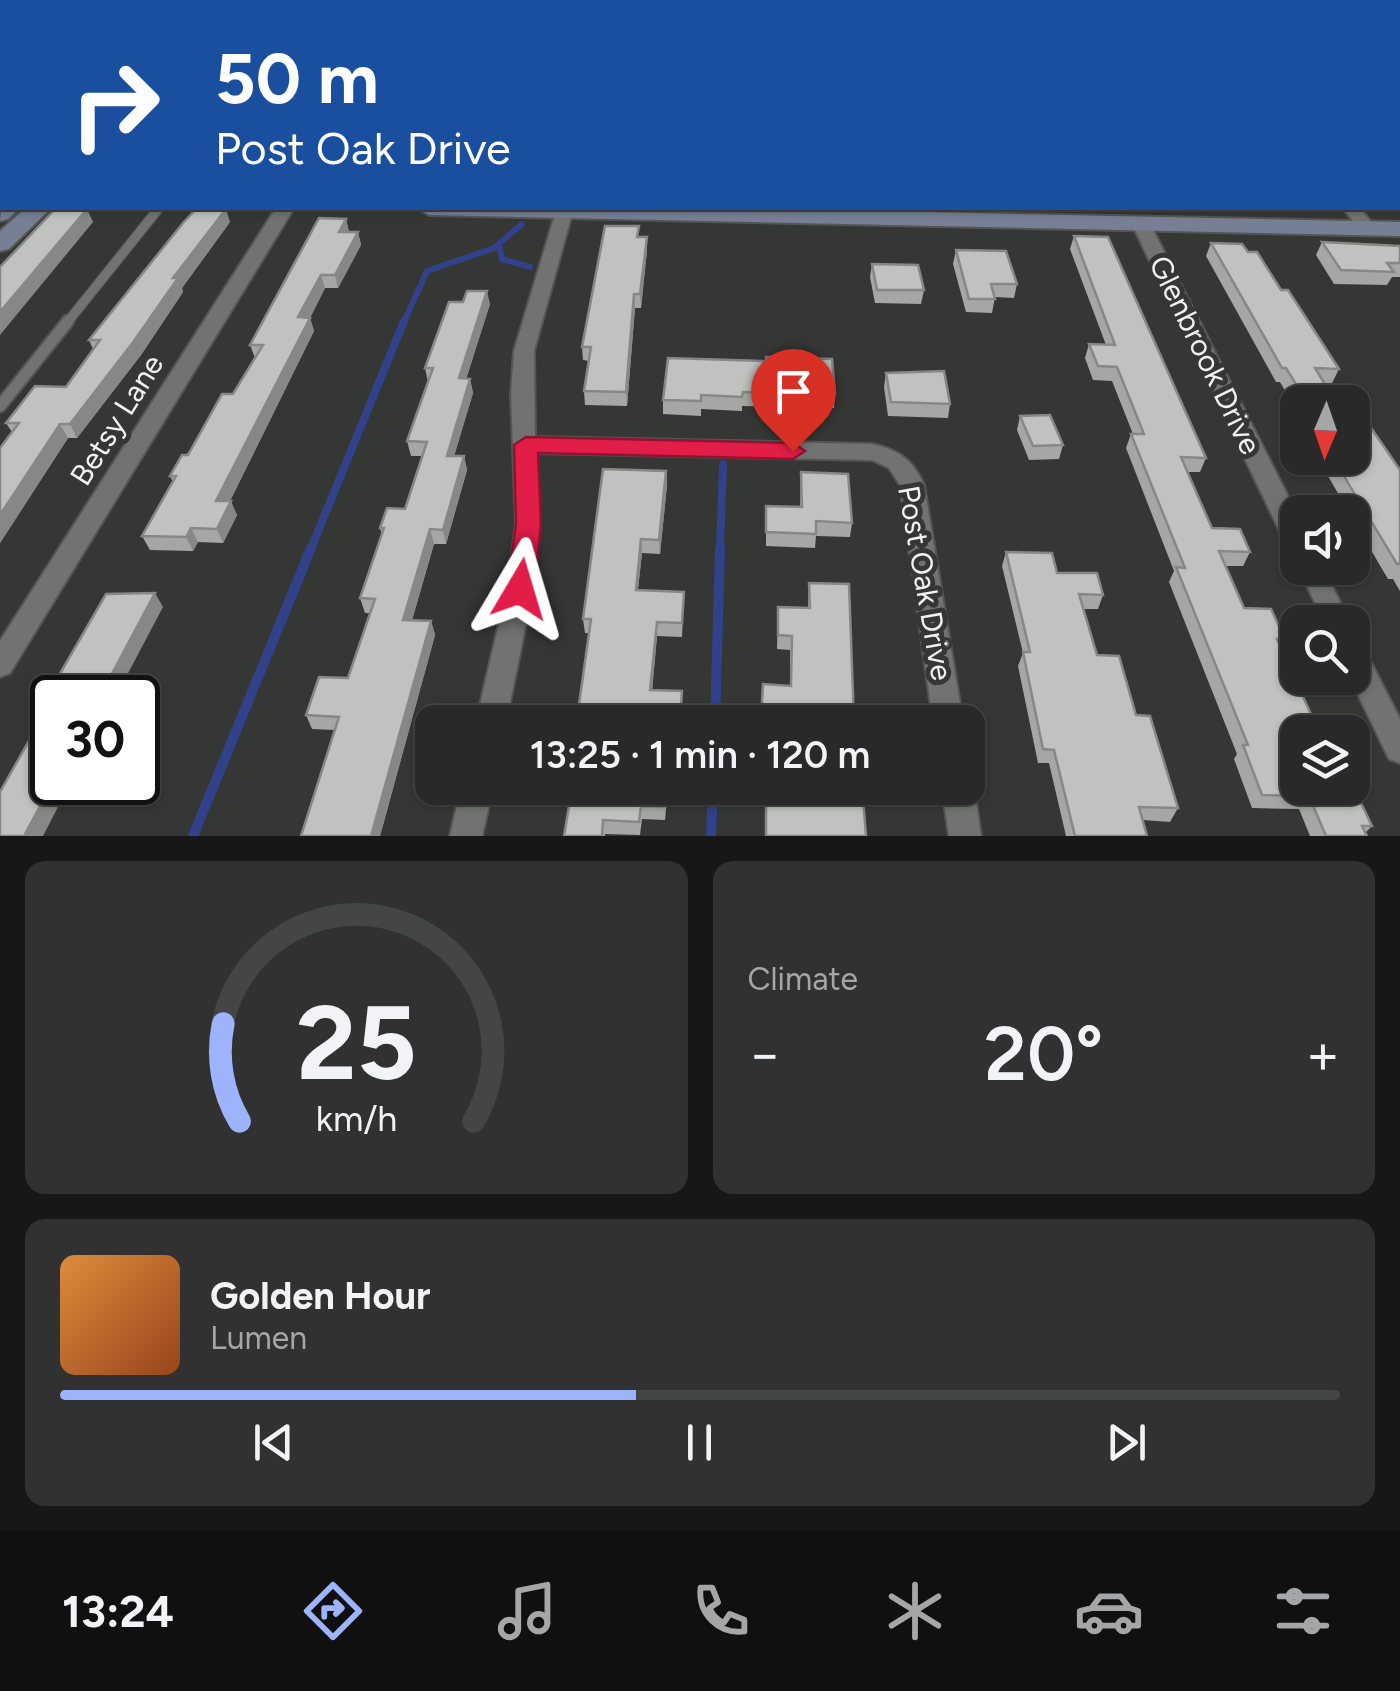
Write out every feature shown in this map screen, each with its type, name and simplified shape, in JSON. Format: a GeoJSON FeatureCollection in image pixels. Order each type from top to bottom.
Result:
{"type":"FeatureCollection","features":[{"type":"Feature","properties":{"kind":"main road"},"geometry":{"type":"LineString","coordinates":[[0,244],[37,210]]}},
{"type":"Feature","properties":{"kind":"main road"},"geometry":{"type":"LineString","coordinates":[[564,210],[1104,214],[1140,222],[1400,229]]}},
{"type":"Feature","properties":{"kind":"street","name":"Betsy Lane"},"geometry":{"type":"LineString","coordinates":[[0,665],[284,210]]}},
{"type":"Feature","properties":{"kind":"street"},"geometry":{"type":"LineString","coordinates":[[495,705],[520,589],[526,540],[524,352],[564,210]]}},
{"type":"Feature","properties":{"kind":"street"},"geometry":{"type":"LineString","coordinates":[[1353,210],[1367,228]]}},
{"type":"Feature","properties":{"kind":"street","name":"Glenbrook Drive"},"geometry":{"type":"LineString","coordinates":[[1140,222],[1280,506]]}},
{"type":"Feature","properties":{"kind":"street","name":"Post Oak Drive"},"geometry":{"type":"LineString","coordinates":[[526,445],[872,452],[894,458],[912,485],[945,705]]}},
{"type":"Feature","properties":{"kind":"street"},"geometry":{"type":"LineString","coordinates":[[1370,689],[1400,749]]}},
{"type":"Feature","properties":{"kind":"street"},"geometry":{"type":"LineString","coordinates":[[466,836],[473,805]]}},
{"type":"Feature","properties":{"kind":"street"},"geometry":{"type":"LineString","coordinates":[[960,805],[965,836]]}},
{"type":"Feature","properties":{"kind":"lane"},"geometry":{"type":"LineString","coordinates":[[0,406],[158,210]]}},
{"type":"Feature","properties":{"kind":"building"},"geometry":{"type":"Polygon","coordinates":[[[54,210],[86,210],[0,312],[0,267],[54,210]]]}},
{"type":"Feature","properties":{"kind":"building"},"geometry":{"type":"Polygon","coordinates":[[[195,210],[225,210],[173,278],[178,278],[134,341],[70,424],[60,424],[0,515],[0,448],[19,423],[6,423],[35,386],[66,387],[100,340],[89,340],[195,210]]]}},
{"type":"Feature","properties":{"kind":"building"},"geometry":{"type":"Polygon","coordinates":[[[319,218],[346,219],[339,232],[358,232],[335,275],[321,275],[298,317],[310,318],[216,501],[231,501],[217,529],[191,528],[186,537],[142,536],[176,476],[170,476],[182,455],[188,455],[222,394],[233,394],[263,345],[250,345],[319,218]]]}},
{"type":"Feature","properties":{"kind":"building"},"geometry":{"type":"Polygon","coordinates":[[[605,226],[639,226],[637,237],[647,237],[640,294],[634,294],[626,392],[584,391],[591,347],[582,347],[605,226]]]}},
{"type":"Feature","properties":{"kind":"building"},"geometry":{"type":"Polygon","coordinates":[[[1074,236],[1108,237],[1206,458],[1181,457],[1212,528],[1240,529],[1250,552],[1219,551],[1244,608],[1271,609],[1280,628],[1280,695],[1302,695],[1311,715],[1280,715],[1280,795],[1262,795],[1243,745],[1248,745],[1176,567],[1185,568],[1131,434],[1144,434],[1117,367],[1098,366],[1089,344],[1115,345],[1074,236]]]}},
{"type":"Feature","properties":{"kind":"building"},"geometry":{"type":"Polygon","coordinates":[[[1322,242],[1400,246],[1400,263],[1387,263],[1394,272],[1341,270],[1322,242]]]}},
{"type":"Feature","properties":{"kind":"building"},"geometry":{"type":"Polygon","coordinates":[[[1211,243],[1242,244],[1248,252],[1257,252],[1281,290],[1288,290],[1339,369],[1315,368],[1326,385],[1296,385],[1286,368],[1282,368],[1211,243]]]}},
{"type":"Feature","properties":{"kind":"building"},"geometry":{"type":"Polygon","coordinates":[[[956,250],[1006,251],[1017,284],[991,284],[995,299],[969,299],[956,250]]]}},
{"type":"Feature","properties":{"kind":"building"},"geometry":{"type":"Polygon","coordinates":[[[872,264],[918,265],[924,290],[877,290],[872,264]]]}},
{"type":"Feature","properties":{"kind":"building"},"geometry":{"type":"Polygon","coordinates":[[[467,291],[487,291],[459,378],[470,379],[447,456],[464,456],[443,530],[430,529],[403,620],[431,621],[371,836],[301,836],[339,717],[306,715],[319,677],[348,678],[375,599],[360,598],[384,528],[380,528],[387,508],[405,509],[427,442],[407,441],[433,368],[425,368],[449,302],[463,302],[467,291]]]}},
{"type":"Feature","properties":{"kind":"building"},"geometry":{"type":"Polygon","coordinates":[[[766,357],[832,359],[835,394],[743,392],[742,397],[701,395],[701,401],[663,400],[668,358],[766,361],[766,357]]]}},
{"type":"Feature","properties":{"kind":"building"},"geometry":{"type":"Polygon","coordinates":[[[944,371],[950,404],[891,402],[886,373],[944,371]]]}},
{"type":"Feature","properties":{"kind":"building"},"geometry":{"type":"Polygon","coordinates":[[[1050,415],[1063,445],[1033,446],[1020,416],[1050,415]]]}},
{"type":"Feature","properties":{"kind":"building"},"geometry":{"type":"Polygon","coordinates":[[[1370,426],[1400,470],[1400,564],[1370,519],[1370,495],[1355,495],[1343,475],[1370,475],[1370,426]]]}},
{"type":"Feature","properties":{"kind":"building"},"geometry":{"type":"Polygon","coordinates":[[[603,469],[666,471],[659,540],[641,539],[636,590],[684,592],[682,623],[657,622],[650,690],[682,691],[681,705],[579,705],[591,619],[583,619],[603,469]]]}},
{"type":"Feature","properties":{"kind":"building"},"geometry":{"type":"Polygon","coordinates":[[[801,472],[848,474],[852,523],[816,521],[816,534],[766,532],[766,506],[802,507],[801,472]]]}},
{"type":"Feature","properties":{"kind":"building"},"geometry":{"type":"Polygon","coordinates":[[[1006,552],[1052,553],[1057,573],[1097,573],[1103,595],[1079,594],[1097,655],[1119,656],[1136,715],[1150,716],[1178,808],[1139,807],[1147,836],[1075,836],[1054,750],[1043,749],[1023,652],[1030,652],[1006,552]]]}},
{"type":"Feature","properties":{"kind":"building"},"geometry":{"type":"Polygon","coordinates":[[[809,583],[849,584],[853,705],[762,705],[763,684],[791,686],[792,636],[778,635],[778,607],[810,608],[809,583]]]}},
{"type":"Feature","properties":{"kind":"building"},"geometry":{"type":"Polygon","coordinates":[[[155,593],[111,675],[59,675],[106,594],[155,593]]]}},
{"type":"Feature","properties":{"kind":"building"},"geometry":{"type":"Polygon","coordinates":[[[30,739],[30,805],[41,805],[24,836],[0,836],[0,792],[30,739]]]}},
{"type":"Feature","properties":{"kind":"building"},"geometry":{"type":"Polygon","coordinates":[[[569,805],[664,805],[641,806],[639,822],[603,820],[602,836],[564,836],[569,805]]]}},
{"type":"Feature","properties":{"kind":"building"},"geometry":{"type":"Polygon","coordinates":[[[766,805],[863,805],[866,836],[766,836],[766,805]]]}},
{"type":"Feature","properties":{"kind":"building"},"geometry":{"type":"Polygon","coordinates":[[[1313,805],[1362,805],[1372,826],[1362,826],[1367,836],[1326,836],[1313,805]]]}},
{"type":"Feature","properties":{"kind":"waterway"},"geometry":{"type":"LineString","coordinates":[[403,324],[427,271],[494,248],[522,224]]}},
{"type":"Feature","properties":{"kind":"waterway"},"geometry":{"type":"LineString","coordinates":[[499,244],[502,259],[530,267]]}},
{"type":"Feature","properties":{"kind":"waterway"},"geometry":{"type":"LineString","coordinates":[[310,551],[404,321]]}},
{"type":"Feature","properties":{"kind":"waterway"},"geometry":{"type":"LineString","coordinates":[[720,551],[723,464]]}},
{"type":"Feature","properties":{"kind":"waterway"},"geometry":{"type":"LineString","coordinates":[[193,836],[311,548]]}},
{"type":"Feature","properties":{"kind":"waterway"},"geometry":{"type":"LineString","coordinates":[[715,705],[720,548]]}},
{"type":"Feature","properties":{"kind":"waterway"},"geometry":{"type":"LineString","coordinates":[[711,836],[712,805]]}},
{"type":"Feature","properties":{"kind":"route"},"geometry":{"type":"LineString","coordinates":[[520,589],[528,524],[526,445],[793,451]]}}]}
